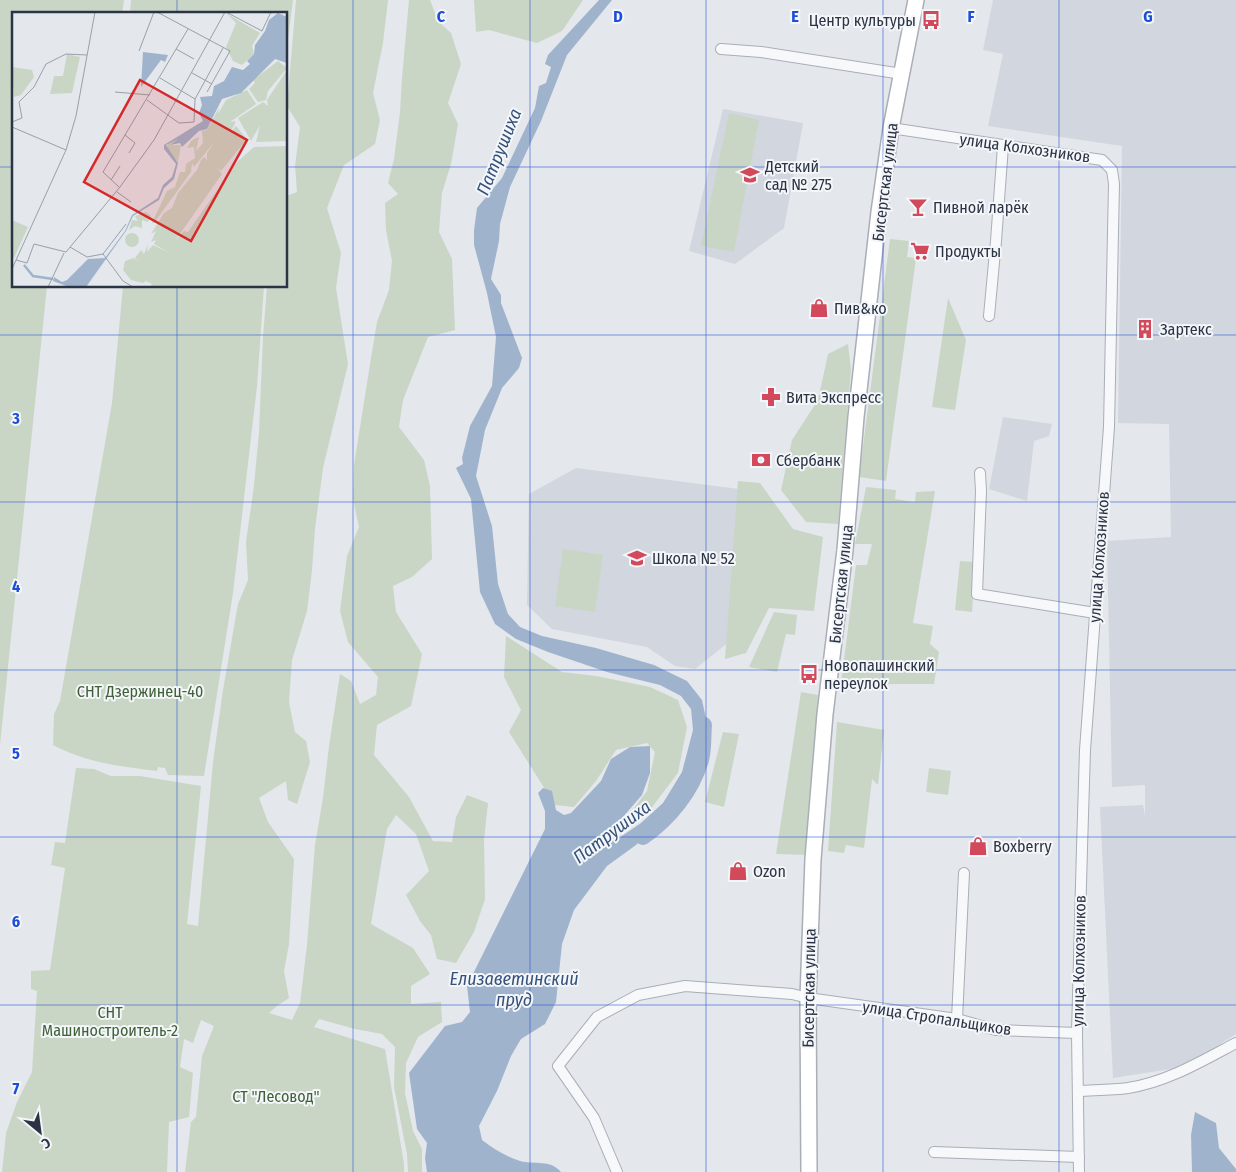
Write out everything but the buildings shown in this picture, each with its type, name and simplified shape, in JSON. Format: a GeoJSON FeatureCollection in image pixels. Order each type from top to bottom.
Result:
{"type":"FeatureCollection","features":[{"type":"Feature","properties":{"kind":"main road","name":"Бисертская улица"},"geometry":{"type":"LineString","coordinates":[[808,1172],[808,998],[813,859],[825,712],[845,550],[870,293],[891,128],[916,0]]}},
{"type":"Feature","properties":{"kind":"street"},"geometry":{"type":"LineString","coordinates":[[721,49],[761,52],[902,74]]}},
{"type":"Feature","properties":{"kind":"street","name":"улица Колхозников"},"geometry":{"type":"LineString","coordinates":[[891,128],[1102,160],[1112,170],[1114,184],[1109,427],[1085,750],[1077,1033],[1079,1172]]}},
{"type":"Feature","properties":{"kind":"street"},"geometry":{"type":"LineString","coordinates":[[988,316],[1003,146]]}},
{"type":"Feature","properties":{"kind":"street"},"geometry":{"type":"LineString","coordinates":[[980,473],[977,594],[1095,613]]}},
{"type":"Feature","properties":{"kind":"street"},"geometry":{"type":"LineString","coordinates":[[957,1019],[964,873]]}},
{"type":"Feature","properties":{"kind":"street","name":"улица Стропальщиков"},"geometry":{"type":"LineString","coordinates":[[617,1172],[594,1118],[558,1066],[597,1017],[638,995],[685,986],[792,994],[808,998],[957,1019],[996,1030],[1077,1033]]}},
{"type":"Feature","properties":{"kind":"street"},"geometry":{"type":"LineString","coordinates":[[1078,1091],[1130,1088],[1183,1070],[1236,1044]]}},
{"type":"Feature","properties":{"kind":"street"},"geometry":{"type":"LineString","coordinates":[[934,1152],[1079,1157]]}},
{"type":"Feature","properties":{"kind":"shaded area"},"geometry":{"type":"Polygon","coordinates":[[[993,0],[1236,0],[1236,1034],[1184,1067],[1113,1078],[1100,807],[1143,805],[1145,816],[1145,785],[1112,787],[1107,541],[1171,537],[1169,424],[1118,423],[1122,146],[988,126],[1003,54],[983,50],[993,0]]]}},
{"type":"Feature","properties":{"kind":"shaded area","name":"Детский сад № 275"},"geometry":{"type":"Polygon","coordinates":[[[723,109],[803,123],[784,228],[735,264],[689,251],[723,109]]]}},
{"type":"Feature","properties":{"kind":"shaded area"},"geometry":{"type":"Polygon","coordinates":[[[1003,417],[1052,424],[1049,436],[1034,441],[1027,501],[989,489],[1003,417]]]}},
{"type":"Feature","properties":{"kind":"shaded area","name":"Школа № 52"},"geometry":{"type":"Polygon","coordinates":[[[576,468],[739,489],[739,634],[695,669],[675,666],[647,647],[552,629],[527,605],[529,494],[576,468]]]}},
{"type":"Feature","properties":{"kind":"green space"},"geometry":{"type":"Polygon","coordinates":[[[0,0],[124,0],[122,12],[12,12],[12,288],[47,288],[0,745],[0,0]]]}},
{"type":"Feature","properties":{"kind":"green space"},"geometry":{"type":"Polygon","coordinates":[[[131,0],[293,0],[288,39],[288,12],[130,12],[131,0]]]}},
{"type":"Feature","properties":{"kind":"green space"},"geometry":{"type":"Polygon","coordinates":[[[296,0],[388,0],[383,43],[373,93],[380,120],[375,144],[344,165],[327,208],[341,253],[336,288],[348,364],[323,468],[307,611],[292,660],[289,702],[295,732],[306,741],[310,762],[297,804],[288,800],[286,781],[259,798],[268,822],[294,859],[289,944],[284,971],[289,998],[269,1013],[292,1020],[300,1003],[315,845],[340,674],[351,681],[360,704],[376,695],[378,677],[348,642],[340,611],[347,556],[359,527],[353,499],[354,465],[377,322],[389,290],[392,261],[386,230],[385,203],[398,194],[388,183],[394,159],[400,112],[409,0],[430,0],[438,21],[451,33],[461,64],[448,103],[458,124],[451,164],[442,193],[439,232],[452,259],[455,330],[428,337],[403,400],[399,427],[424,460],[430,486],[432,559],[412,577],[393,586],[396,612],[422,654],[411,706],[377,725],[374,755],[409,797],[433,841],[452,842],[456,817],[467,795],[488,803],[484,840],[485,899],[474,932],[456,963],[437,959],[431,935],[420,921],[406,895],[429,871],[416,834],[396,815],[387,829],[371,924],[413,948],[430,974],[411,986],[411,1004],[441,1002],[442,1022],[418,1037],[406,1063],[405,1093],[413,1131],[422,1149],[422,1172],[408,1172],[407,1154],[394,1087],[395,1047],[382,1034],[319,1019],[314,1027],[385,1049],[404,1172],[185,1172],[191,1122],[196,1117],[202,1056],[214,1026],[201,1020],[193,1043],[184,1039],[180,1067],[193,1073],[189,1117],[169,1122],[167,1172],[2,1172],[6,1133],[17,1102],[32,1072],[37,991],[31,989],[31,971],[50,970],[65,868],[51,865],[55,842],[65,843],[76,768],[94,769],[111,776],[140,776],[201,786],[187,924],[198,926],[213,762],[223,690],[238,604],[248,580],[246,542],[259,432],[267,288],[288,288],[288,195],[297,192],[295,166],[300,127],[288,108],[296,0]]]}},
{"type":"Feature","properties":{"kind":"green space"},"geometry":{"type":"Polygon","coordinates":[[[474,0],[583,0],[562,31],[537,43],[489,30],[476,32],[474,0]]]}},
{"type":"Feature","properties":{"kind":"green space"},"geometry":{"type":"Polygon","coordinates":[[[729,113],[759,120],[734,252],[701,246],[729,113]]]}},
{"type":"Feature","properties":{"kind":"green space"},"geometry":{"type":"Polygon","coordinates":[[[890,239],[909,241],[907,257],[916,258],[886,481],[859,477],[890,239]]]}},
{"type":"Feature","properties":{"kind":"green space","name":"СНТ Дзержинец-40"},"geometry":{"type":"Polygon","coordinates":[[[123,288],[264,288],[257,386],[233,593],[204,776],[168,775],[165,768],[158,767],[157,771],[104,763],[77,756],[53,745],[54,714],[60,701],[112,403],[123,288]]]}},
{"type":"Feature","properties":{"kind":"green space"},"geometry":{"type":"Polygon","coordinates":[[[948,298],[966,340],[955,410],[932,407],[948,298]]]}},
{"type":"Feature","properties":{"kind":"green space"},"geometry":{"type":"Polygon","coordinates":[[[848,344],[851,370],[838,524],[806,522],[781,490],[792,440],[818,400],[828,354],[848,344]]]}},
{"type":"Feature","properties":{"kind":"green space"},"geometry":{"type":"Polygon","coordinates":[[[738,481],[760,483],[793,529],[823,537],[814,611],[769,608],[746,653],[725,659],[738,481]]]}},
{"type":"Feature","properties":{"kind":"green space"},"geometry":{"type":"Polygon","coordinates":[[[866,487],[896,490],[895,499],[915,502],[916,492],[935,491],[913,623],[933,626],[930,644],[939,652],[934,684],[841,684],[856,565],[867,565],[872,544],[855,544],[866,487]]]}},
{"type":"Feature","properties":{"kind":"green space"},"geometry":{"type":"Polygon","coordinates":[[[563,549],[603,555],[595,612],[555,606],[563,549]]]}},
{"type":"Feature","properties":{"kind":"green space"},"geometry":{"type":"Polygon","coordinates":[[[960,561],[975,562],[972,612],[955,610],[960,561]]]}},
{"type":"Feature","properties":{"kind":"green space"},"geometry":{"type":"Polygon","coordinates":[[[774,612],[797,615],[795,635],[786,634],[777,672],[749,667],[774,612]]]}},
{"type":"Feature","properties":{"kind":"green space"},"geometry":{"type":"Polygon","coordinates":[[[506,636],[562,672],[596,676],[650,687],[678,700],[687,727],[678,773],[646,815],[612,837],[647,791],[655,752],[647,743],[616,750],[596,781],[574,807],[555,805],[509,732],[521,710],[504,677],[506,636]]]}},
{"type":"Feature","properties":{"kind":"green space"},"geometry":{"type":"Polygon","coordinates":[[[801,692],[818,695],[808,855],[776,854],[801,692]]]}},
{"type":"Feature","properties":{"kind":"green space"},"geometry":{"type":"Polygon","coordinates":[[[837,722],[884,730],[878,785],[872,779],[864,848],[846,845],[844,853],[828,851],[837,722]]]}},
{"type":"Feature","properties":{"kind":"green space"},"geometry":{"type":"Polygon","coordinates":[[[723,732],[739,734],[724,807],[705,802],[723,732]]]}},
{"type":"Feature","properties":{"kind":"green space"},"geometry":{"type":"Polygon","coordinates":[[[929,768],[951,771],[948,795],[926,792],[929,768]]]}},
{"type":"Feature","properties":{"kind":"water","name":"Елизаветинский пруд"},"geometry":{"type":"Polygon","coordinates":[[[599,0],[612,0],[567,55],[541,121],[510,187],[500,224],[499,241],[491,279],[501,295],[501,303],[522,358],[519,368],[502,388],[485,430],[476,476],[492,526],[498,584],[508,614],[520,627],[542,636],[596,648],[654,665],[687,681],[702,700],[707,723],[699,766],[690,785],[675,808],[636,845],[607,866],[574,910],[562,944],[556,1002],[545,1024],[521,1039],[511,1056],[497,1091],[479,1126],[482,1140],[500,1152],[520,1161],[552,1165],[561,1172],[427,1172],[425,1158],[427,1143],[417,1129],[409,1073],[445,1026],[462,1022],[470,1012],[467,986],[545,829],[545,811],[538,793],[543,788],[552,791],[556,810],[564,815],[571,813],[601,781],[611,759],[630,747],[650,746],[650,773],[642,795],[609,833],[606,840],[616,840],[641,823],[663,803],[682,772],[693,730],[691,709],[681,696],[660,685],[607,672],[548,652],[516,639],[495,624],[480,592],[471,499],[456,468],[463,464],[462,458],[470,426],[492,386],[496,337],[474,245],[477,208],[502,178],[535,108],[539,86],[546,83],[551,67],[545,64],[548,55],[599,0]]]}},
{"type":"Feature","properties":{"kind":"water"},"geometry":{"type":"Polygon","coordinates":[[[1195,1112],[1216,1123],[1219,1148],[1236,1169],[1236,1172],[1192,1172],[1191,1135],[1195,1112]]]}},
{"type":"Feature","properties":{"kind":"waterway","name":"Патрушиха"},"geometry":{"type":"LineString","coordinates":[[643,837],[662,822],[692,783],[702,756],[704,725]]}},
{"type":"Feature","properties":{"kind":"place","name":"Центр культуры"},"geometry":{"type":"Point","coordinates":[931,20]}},
{"type":"Feature","properties":{"kind":"place","name":"Детский сад № 275"},"geometry":{"type":"Point","coordinates":[750,175]}},
{"type":"Feature","properties":{"kind":"place","name":"Пивной ларёк"},"geometry":{"type":"Point","coordinates":[918,207]}},
{"type":"Feature","properties":{"kind":"place","name":"Продукты"},"geometry":{"type":"Point","coordinates":[920,251]}},
{"type":"Feature","properties":{"kind":"place","name":"Пив&ко"},"geometry":{"type":"Point","coordinates":[819,308]}},
{"type":"Feature","properties":{"kind":"place","name":"Зартекс"},"geometry":{"type":"Point","coordinates":[1145,329]}},
{"type":"Feature","properties":{"kind":"place","name":"Вита Экспресс"},"geometry":{"type":"Point","coordinates":[771,397]}},
{"type":"Feature","properties":{"kind":"place","name":"Сбербанк"},"geometry":{"type":"Point","coordinates":[761,460]}},
{"type":"Feature","properties":{"kind":"place","name":"Школа № 52"},"geometry":{"type":"Point","coordinates":[637,558]}},
{"type":"Feature","properties":{"kind":"place","name":"Новопашинский переулок"},"geometry":{"type":"Point","coordinates":[809,674]}},
{"type":"Feature","properties":{"kind":"place","name":"Boxberry"},"geometry":{"type":"Point","coordinates":[978,846]}},
{"type":"Feature","properties":{"kind":"place","name":"Ozon"},"geometry":{"type":"Point","coordinates":[738,871]}},
{"type":"Feature","properties":{"kind":"park label","name":"СНТ Машиностроитель-2"},"geometry":{"type":"Point","coordinates":[110,1021]}},
{"type":"Feature","properties":{"kind":"park label","name":"СТ \"Лесовод\""},"geometry":{"type":"Point","coordinates":[276,1096]}}]}
